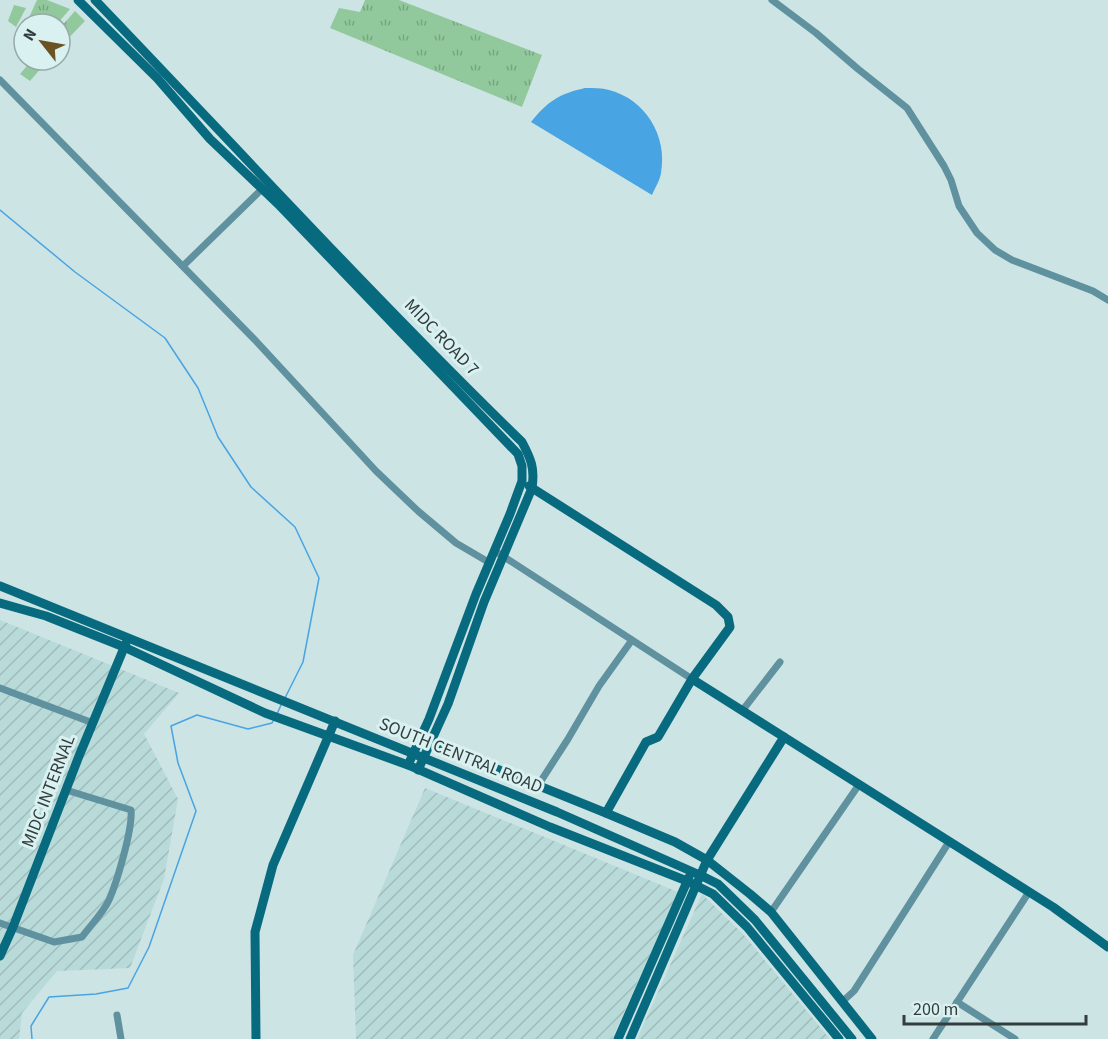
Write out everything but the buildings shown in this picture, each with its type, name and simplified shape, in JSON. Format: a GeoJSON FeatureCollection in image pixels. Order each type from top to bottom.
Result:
{"type":"FeatureCollection","features":[{"type":"Feature","properties":{"kind":"street","name":"MIDC ROAD 7"},"geometry":{"type":"LineString","coordinates":[[78,0],[157,78],[210,139],[351,275],[489,416],[518,454],[522,466],[522,481],[484,602],[448,704],[418,770]]}},
{"type":"Feature","properties":{"kind":"street","name":"MIDC ROAD 7"},"geometry":{"type":"LineString","coordinates":[[95,0],[186,93],[217,130],[351,275]]}},
{"type":"Feature","properties":{"kind":"street"},"geometry":{"type":"LineString","coordinates":[[772,0],[907,108],[944,166],[959,206],[977,233],[995,250],[1012,260],[1093,291],[1108,300]]}},
{"type":"Feature","properties":{"kind":"street"},"geometry":{"type":"LineString","coordinates":[[0,80],[256,341],[376,471],[456,543],[490,563]]}},
{"type":"Feature","properties":{"kind":"street"},"geometry":{"type":"LineString","coordinates":[[210,139],[217,130]]}},
{"type":"Feature","properties":{"kind":"street"},"geometry":{"type":"LineString","coordinates":[[183,266],[262,189]]}},
{"type":"Feature","properties":{"kind":"street","name":"MIDC ROAD 7"},"geometry":{"type":"LineString","coordinates":[[408,765],[476,594],[490,563],[499,554],[532,488],[534,475],[532,461],[522,442],[489,416]]}},
{"type":"Feature","properties":{"kind":"street"},"geometry":{"type":"LineString","coordinates":[[522,481],[716,605],[728,617],[730,627],[692,680],[658,736],[646,742],[606,813]]}},
{"type":"Feature","properties":{"kind":"street"},"geometry":{"type":"LineString","coordinates":[[499,554],[858,786],[1029,892],[1108,947]]}},
{"type":"Feature","properties":{"kind":"street","name":"SOUTH CENTRAL ROAD"},"geometry":{"type":"LineString","coordinates":[[0,586],[126,642],[275,717],[408,765],[550,827],[687,881],[713,894],[747,927],[839,1039]]}},
{"type":"Feature","properties":{"kind":"street","name":"SOUTH CENTRAL ROAD"},"geometry":{"type":"LineString","coordinates":[[0,603],[126,642],[335,721],[557,812],[718,884],[755,920],[852,1039]]}},
{"type":"Feature","properties":{"kind":"street"},"geometry":{"type":"LineString","coordinates":[[538,784],[568,739],[598,686],[632,640]]}},
{"type":"Feature","properties":{"kind":"street","name":"MIDC INTERNAL"},"geometry":{"type":"LineString","coordinates":[[0,956],[126,642]]}},
{"type":"Feature","properties":{"kind":"street"},"geometry":{"type":"LineString","coordinates":[[741,711],[780,662]]}},
{"type":"Feature","properties":{"kind":"street"},"geometry":{"type":"LineString","coordinates":[[0,688],[93,723]]}},
{"type":"Feature","properties":{"kind":"street"},"geometry":{"type":"LineString","coordinates":[[256,1039],[255,932],[273,865],[335,721]]}},
{"type":"Feature","properties":{"kind":"street"},"geometry":{"type":"LineString","coordinates":[[420,738],[538,784],[675,842],[707,860],[771,912],[872,1039]]}},
{"type":"Feature","properties":{"kind":"street"},"geometry":{"type":"LineString","coordinates":[[630,1039],[707,860],[784,738]]}},
{"type":"Feature","properties":{"kind":"street"},"geometry":{"type":"LineString","coordinates":[[771,912],[858,786]]}},
{"type":"Feature","properties":{"kind":"street"},"geometry":{"type":"LineString","coordinates":[[0,923],[54,942],[82,938],[109,901],[125,848],[132,819],[131,810],[66,790]]}},
{"type":"Feature","properties":{"kind":"street"},"geometry":{"type":"LineString","coordinates":[[843,1001],[854,991],[949,842]]}},
{"type":"Feature","properties":{"kind":"street"},"geometry":{"type":"LineString","coordinates":[[618,1039],[692,871]]}},
{"type":"Feature","properties":{"kind":"street"},"geometry":{"type":"LineString","coordinates":[[933,1039],[1029,892]]}},
{"type":"Feature","properties":{"kind":"street"},"geometry":{"type":"LineString","coordinates":[[957,1002],[1015,1039]]}},
{"type":"Feature","properties":{"kind":"street"},"geometry":{"type":"LineString","coordinates":[[117,1015],[121,1039]]}},
{"type":"Feature","properties":{"kind":"shaded area"},"geometry":{"type":"Polygon","coordinates":[[[0,620],[179,693],[144,734],[178,799],[164,879],[130,968],[57,971],[22,1013],[19,1039],[0,1039],[0,620]]]}},
{"type":"Feature","properties":{"kind":"shaded area"},"geometry":{"type":"Polygon","coordinates":[[[425,788],[678,892],[612,1039],[356,1039],[353,955],[425,788]]]}},
{"type":"Feature","properties":{"kind":"shaded area"},"geometry":{"type":"Polygon","coordinates":[[[702,894],[743,934],[830,1039],[637,1039],[702,894]]]}},
{"type":"Feature","properties":{"kind":"green space"},"geometry":{"type":"Polygon","coordinates":[[[37,0],[47,0],[70,9],[67,12],[32,12],[37,0]]]}},
{"type":"Feature","properties":{"kind":"green space"},"geometry":{"type":"Polygon","coordinates":[[[365,0],[399,0],[542,55],[522,107],[330,28],[339,8],[360,12],[365,0]]]}},
{"type":"Feature","properties":{"kind":"green space"},"geometry":{"type":"Polygon","coordinates":[[[14,5],[26,8],[24,12],[12,12],[12,24],[8,21],[14,5]]]}},
{"type":"Feature","properties":{"kind":"green space"},"geometry":{"type":"Polygon","coordinates":[[[75,11],[85,21],[72,35],[72,14],[75,11]]]}},
{"type":"Feature","properties":{"kind":"green space"},"geometry":{"type":"Polygon","coordinates":[[[22,72],[38,72],[30,81],[20,74],[22,72]]]}},
{"type":"Feature","properties":{"kind":"water"},"geometry":{"type":"Polygon","coordinates":[[[585,88],[606,89],[622,95],[643,110],[651,121],[661,146],[662,159],[660,176],[652,195],[531,122],[555,99],[585,88]]]}},
{"type":"Feature","properties":{"kind":"waterway"},"geometry":{"type":"LineString","coordinates":[[0,210],[75,272],[165,338],[198,388],[218,437],[251,487],[295,527],[319,578],[303,662],[285,698]]}},
{"type":"Feature","properties":{"kind":"waterway"},"geometry":{"type":"LineString","coordinates":[[277,714],[281,705]]}},
{"type":"Feature","properties":{"kind":"waterway"},"geometry":{"type":"LineString","coordinates":[[32,1039],[31,1026],[49,997],[96,994],[128,988],[149,947],[196,811],[178,763],[171,726],[197,715],[248,729],[273,721]]}}]}
